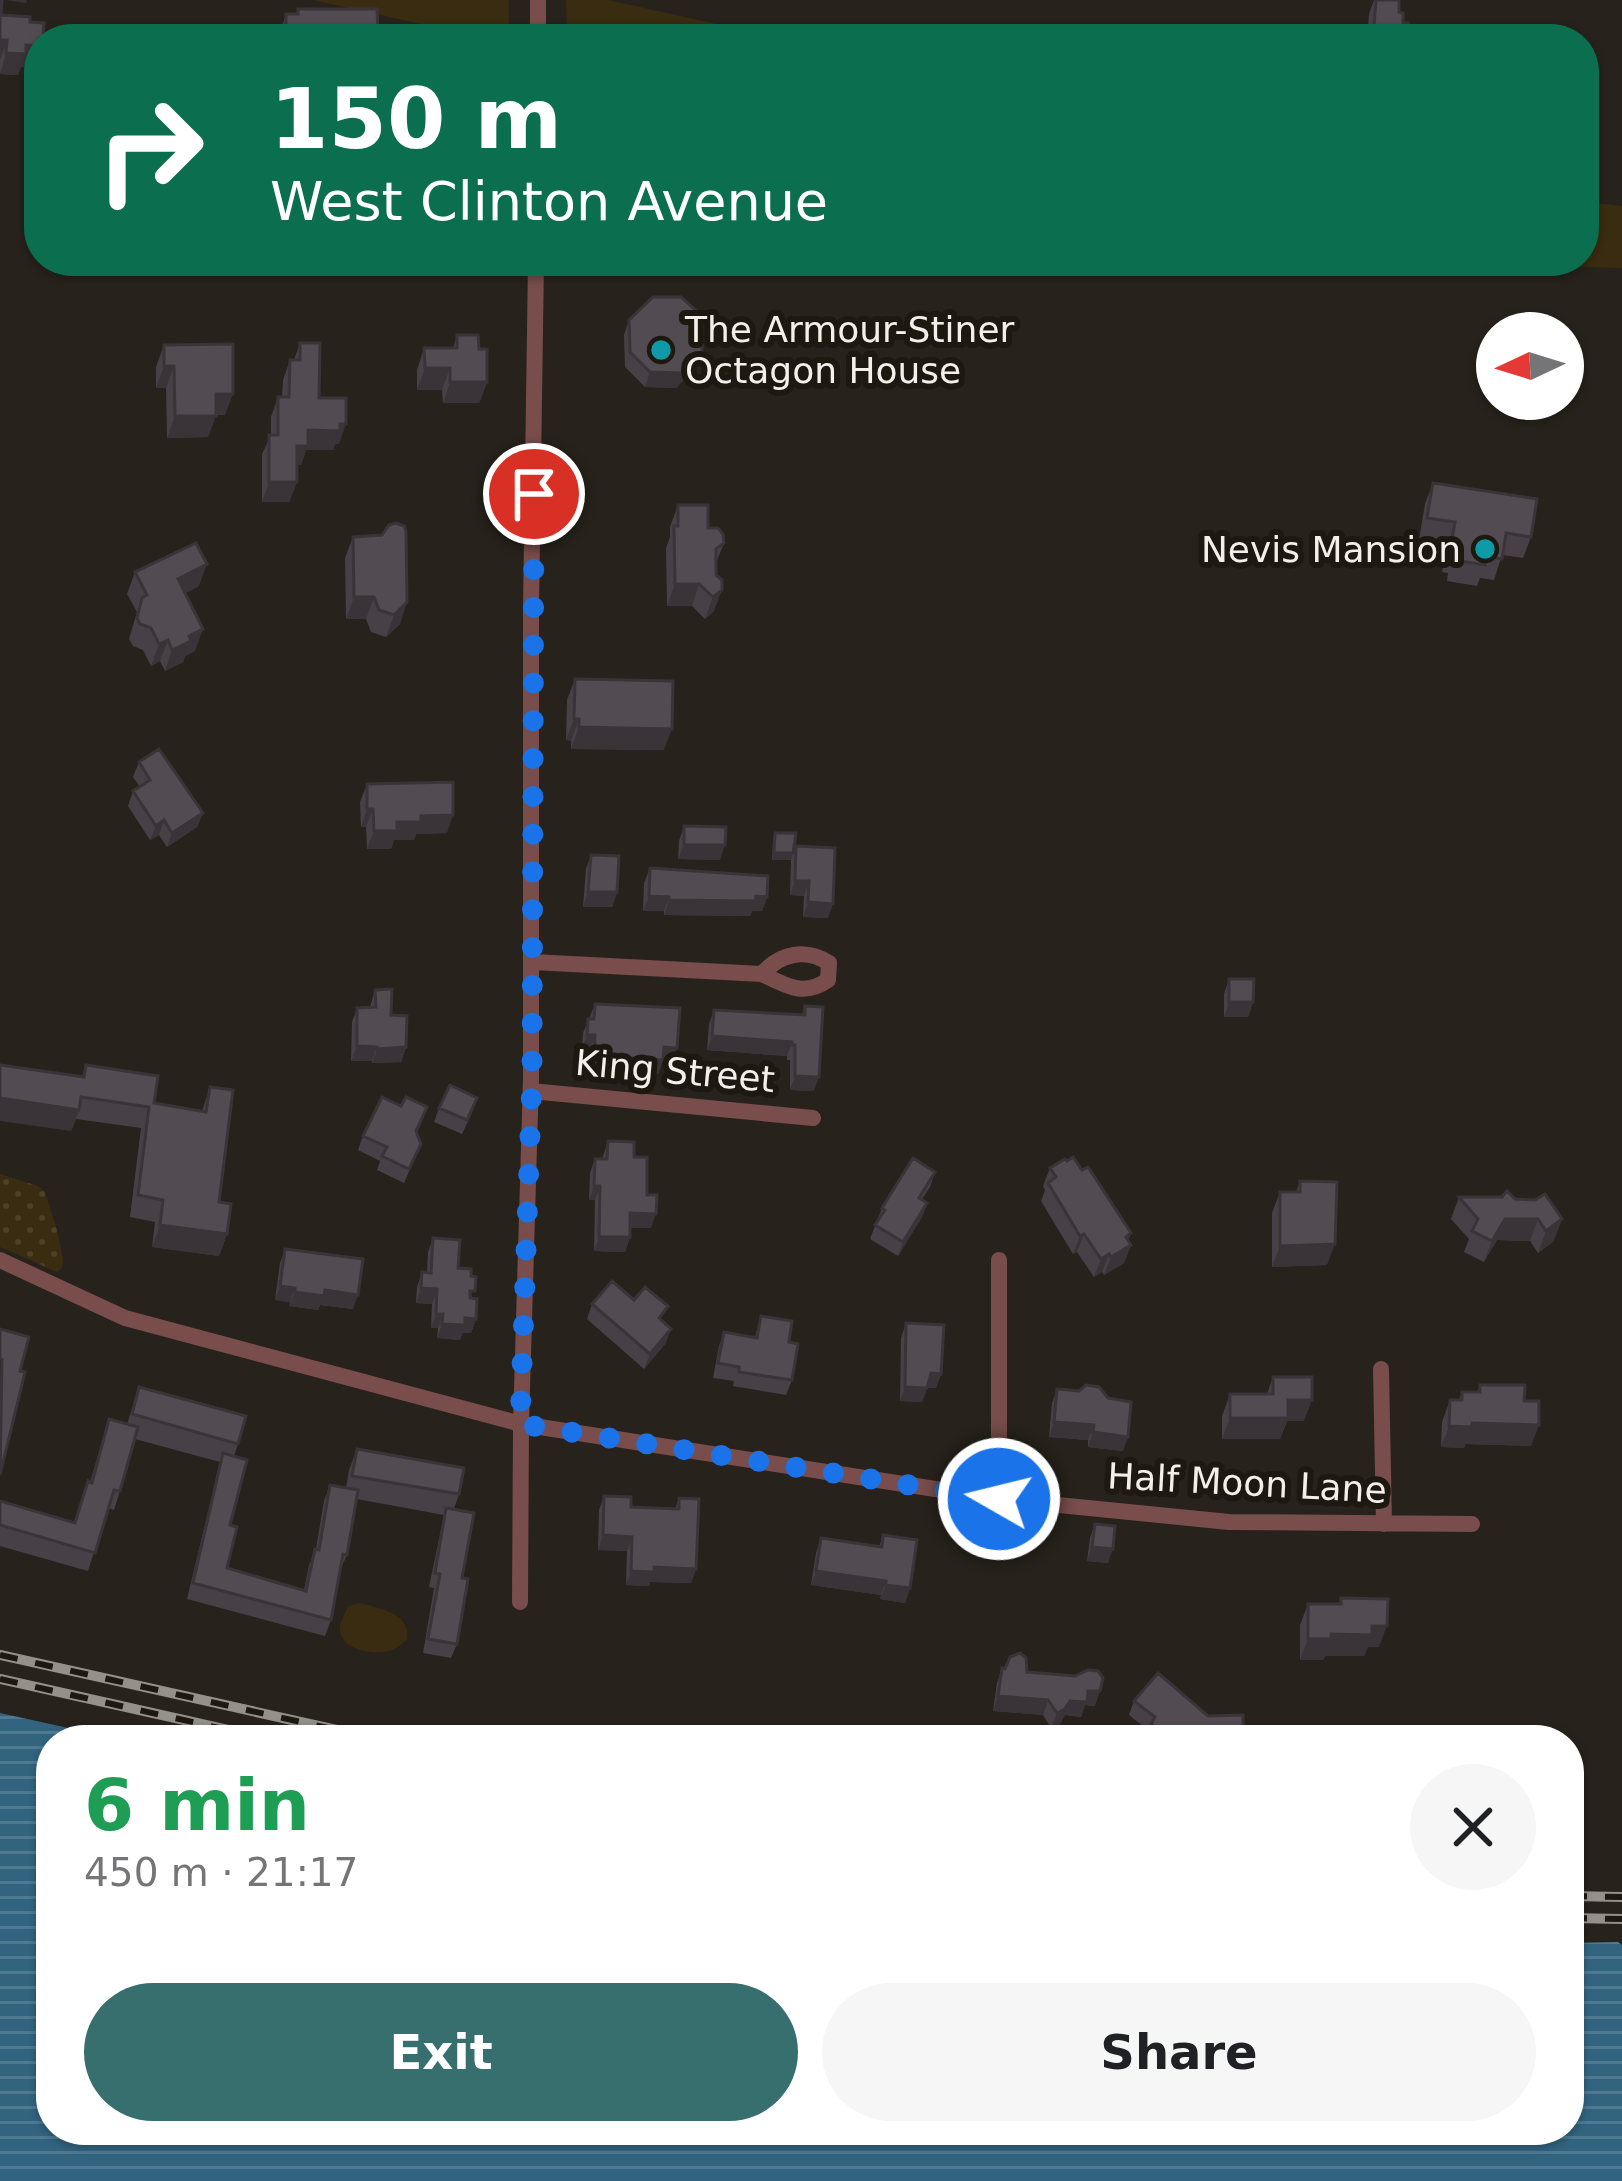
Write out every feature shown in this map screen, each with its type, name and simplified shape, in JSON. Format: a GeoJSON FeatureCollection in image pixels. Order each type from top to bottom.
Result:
{"type":"FeatureCollection","features":[{"type":"Feature","properties":{"kind":"street"},"geometry":{"type":"LineString","coordinates":[[520,1602],[520,1424],[533,962],[536,276]]}},
{"type":"Feature","properties":{"kind":"street"},"geometry":{"type":"LineString","coordinates":[[533,962],[762,974]]}},
{"type":"Feature","properties":{"kind":"street","name":"King Street"},"geometry":{"type":"LineString","coordinates":[[531,1091],[813,1118]]}},
{"type":"Feature","properties":{"kind":"street","name":"Half Moon Lane"},"geometry":{"type":"LineString","coordinates":[[0,1260],[125,1318],[520,1424],[999,1499],[1229,1522],[1472,1524]]}},
{"type":"Feature","properties":{"kind":"street"},"geometry":{"type":"LineString","coordinates":[[999,1260],[999,1499]]}},
{"type":"Feature","properties":{"kind":"street"},"geometry":{"type":"LineString","coordinates":[[1381,1369],[1384,1524]]}},
{"type":"Feature","properties":{"kind":"shaded area"},"geometry":{"type":"Polygon","coordinates":[[[313,0],[509,0],[509,24],[421,24],[313,0]]]}},
{"type":"Feature","properties":{"kind":"shaded area"},"geometry":{"type":"Polygon","coordinates":[[[566,0],[608,0],[716,24],[567,24],[566,0]]]}},
{"type":"Feature","properties":{"kind":"shaded area"},"geometry":{"type":"Polygon","coordinates":[[[1599,204],[1622,206],[1622,268],[1599,267],[1599,204]]]}},
{"type":"Feature","properties":{"kind":"shaded area"},"geometry":{"type":"Polygon","coordinates":[[[0,1174],[45,1192],[63,1259],[57,1272],[0,1247],[0,1174]]]}},
{"type":"Feature","properties":{"kind":"shaded area"},"geometry":{"type":"Polygon","coordinates":[[[359,1603],[399,1617],[407,1639],[382,1652],[350,1646],[340,1626],[348,1606],[359,1603]]]}},
{"type":"Feature","properties":{"kind":"water"},"geometry":{"type":"Polygon","coordinates":[[[0,1713],[55,1725],[36,1725],[36,2145],[1584,2145],[1584,1943],[1622,1945],[1622,2181],[0,2181],[0,1713]]]}},
{"type":"Feature","properties":{"kind":"building"},"geometry":{"type":"Polygon","coordinates":[[[0,0],[1,15],[44,23],[24,24],[24,54],[6,53],[7,40],[0,40],[0,0]]]}},
{"type":"Feature","properties":{"kind":"building"},"geometry":{"type":"Polygon","coordinates":[[[1376,0],[1399,0],[1403,23],[1408,24],[1374,24],[1376,0]]]}},
{"type":"Feature","properties":{"kind":"building"},"geometry":{"type":"Polygon","coordinates":[[[298,9],[377,9],[378,24],[286,24],[286,14],[298,14],[298,9]]]}},
{"type":"Feature","properties":{"kind":"building","name":"The Armour-Stiner Octagon House"},"geometry":{"type":"Polygon","coordinates":[[[653,297],[681,297],[703,317],[702,351],[681,373],[650,372],[630,352],[629,320],[653,297]]]}},
{"type":"Feature","properties":{"kind":"building"},"geometry":{"type":"Polygon","coordinates":[[[457,335],[478,335],[479,349],[487,349],[487,382],[450,382],[450,368],[425,368],[424,348],[457,348],[457,335]]]}},
{"type":"Feature","properties":{"kind":"building"},"geometry":{"type":"Polygon","coordinates":[[[300,343],[320,343],[319,398],[346,398],[346,424],[340,424],[340,431],[308,430],[308,446],[297,446],[297,482],[269,482],[269,435],[278,435],[278,397],[289,397],[290,360],[300,360],[300,343]]]}},
{"type":"Feature","properties":{"kind":"building"},"geometry":{"type":"Polygon","coordinates":[[[233,344],[233,394],[216,394],[216,416],[175,416],[174,366],[164,366],[164,345],[233,344]]]}},
{"type":"Feature","properties":{"kind":"building"},"geometry":{"type":"Polygon","coordinates":[[[1433,483],[1537,499],[1531,537],[1506,533],[1502,559],[1486,556],[1485,565],[1454,560],[1456,551],[1450,550],[1455,522],[1427,518],[1433,483]]]}},
{"type":"Feature","properties":{"kind":"building"},"geometry":{"type":"Polygon","coordinates":[[[678,505],[708,505],[708,528],[718,528],[723,534],[724,543],[716,549],[716,575],[722,580],[722,590],[713,597],[699,584],[675,584],[678,505]]]}},
{"type":"Feature","properties":{"kind":"building"},"geometry":{"type":"Polygon","coordinates":[[[396,523],[406,531],[407,602],[394,615],[379,610],[374,597],[354,597],[353,537],[382,535],[396,523]]]}},
{"type":"Feature","properties":{"kind":"building"},"geometry":{"type":"Polygon","coordinates":[[[196,543],[207,564],[178,579],[203,629],[172,650],[168,640],[159,644],[151,628],[137,618],[147,595],[135,572],[196,543]]]}},
{"type":"Feature","properties":{"kind":"building"},"geometry":{"type":"Polygon","coordinates":[[[575,679],[673,681],[672,729],[579,727],[579,719],[574,719],[575,679]]]}},
{"type":"Feature","properties":{"kind":"building"},"geometry":{"type":"Polygon","coordinates":[[[159,749],[203,813],[172,833],[164,820],[156,826],[133,791],[150,780],[139,762],[159,749]]]}},
{"type":"Feature","properties":{"kind":"building"},"geometry":{"type":"Polygon","coordinates":[[[453,782],[453,815],[421,816],[421,822],[397,822],[397,831],[374,831],[373,809],[367,809],[367,784],[453,782]]]}},
{"type":"Feature","properties":{"kind":"building"},"geometry":{"type":"Polygon","coordinates":[[[684,826],[726,827],[725,845],[684,845],[684,826]]]}},
{"type":"Feature","properties":{"kind":"building"},"geometry":{"type":"Polygon","coordinates":[[[775,833],[796,833],[793,853],[774,853],[775,833]]]}},
{"type":"Feature","properties":{"kind":"building"},"geometry":{"type":"Polygon","coordinates":[[[796,846],[835,848],[833,904],[808,902],[809,881],[795,881],[796,846]]]}},
{"type":"Feature","properties":{"kind":"building"},"geometry":{"type":"Polygon","coordinates":[[[591,855],[619,856],[617,892],[588,892],[591,855]]]}},
{"type":"Feature","properties":{"kind":"building"},"geometry":{"type":"Polygon","coordinates":[[[650,868],[768,876],[767,897],[756,896],[755,901],[649,896],[650,868]]]}},
{"type":"Feature","properties":{"kind":"building"},"geometry":{"type":"Polygon","coordinates":[[[1229,979],[1254,979],[1253,1002],[1229,1002],[1229,979]]]}},
{"type":"Feature","properties":{"kind":"building"},"geometry":{"type":"Polygon","coordinates":[[[392,989],[391,1015],[407,1016],[406,1047],[357,1046],[357,1008],[376,1007],[375,990],[392,989]]]}},
{"type":"Feature","properties":{"kind":"building"},"geometry":{"type":"Polygon","coordinates":[[[595,1004],[680,1008],[677,1048],[664,1047],[663,1060],[615,1057],[615,1062],[594,1061],[595,1035],[587,1035],[595,1004]]]}},
{"type":"Feature","properties":{"kind":"building"},"geometry":{"type":"Polygon","coordinates":[[[805,1006],[823,1007],[819,1077],[795,1076],[792,1042],[712,1036],[714,1010],[805,1015],[805,1006]]]}},
{"type":"Feature","properties":{"kind":"building"},"geometry":{"type":"Polygon","coordinates":[[[0,1065],[84,1077],[86,1065],[158,1076],[154,1103],[206,1112],[210,1087],[233,1090],[219,1202],[231,1204],[227,1234],[160,1225],[163,1200],[138,1195],[149,1107],[81,1097],[79,1110],[0,1098],[0,1065]]]}},
{"type":"Feature","properties":{"kind":"building"},"geometry":{"type":"Polygon","coordinates":[[[450,1085],[477,1098],[467,1120],[439,1108],[450,1085]]]}},
{"type":"Feature","properties":{"kind":"building"},"geometry":{"type":"Polygon","coordinates":[[[382,1097],[401,1106],[406,1097],[427,1107],[416,1131],[421,1144],[409,1169],[382,1156],[387,1147],[363,1136],[382,1097]]]}},
{"type":"Feature","properties":{"kind":"building"},"geometry":{"type":"Polygon","coordinates":[[[608,1141],[634,1142],[634,1157],[647,1157],[647,1195],[657,1195],[656,1214],[630,1213],[630,1237],[599,1237],[600,1186],[594,1186],[595,1159],[607,1159],[608,1141]]]}},
{"type":"Feature","properties":{"kind":"building"},"geometry":{"type":"Polygon","coordinates":[[[1073,1157],[1082,1170],[1088,1167],[1131,1233],[1126,1237],[1131,1245],[1111,1257],[1101,1259],[1084,1234],[1080,1236],[1048,1183],[1056,1177],[1050,1168],[1073,1157]]]}},
{"type":"Feature","properties":{"kind":"building"},"geometry":{"type":"Polygon","coordinates":[[[913,1158],[935,1172],[919,1198],[927,1203],[903,1242],[875,1225],[913,1158]]]}},
{"type":"Feature","properties":{"kind":"building"},"geometry":{"type":"Polygon","coordinates":[[[1300,1181],[1337,1182],[1335,1244],[1280,1246],[1280,1192],[1300,1192],[1300,1181]]]}},
{"type":"Feature","properties":{"kind":"building"},"geometry":{"type":"Polygon","coordinates":[[[1507,1191],[1515,1199],[1535,1200],[1545,1194],[1562,1219],[1546,1231],[1538,1219],[1505,1219],[1492,1241],[1472,1231],[1478,1219],[1459,1197],[1502,1197],[1507,1191]]]}},
{"type":"Feature","properties":{"kind":"building"},"geometry":{"type":"Polygon","coordinates":[[[433,1238],[460,1240],[458,1268],[471,1269],[471,1276],[476,1277],[470,1298],[477,1299],[476,1319],[465,1318],[465,1325],[442,1324],[443,1314],[436,1314],[437,1289],[421,1288],[422,1272],[431,1273],[433,1238]]]}},
{"type":"Feature","properties":{"kind":"building"},"geometry":{"type":"Polygon","coordinates":[[[285,1249],[363,1259],[358,1295],[325,1290],[324,1296],[280,1286],[285,1249]]]}},
{"type":"Feature","properties":{"kind":"building"},"geometry":{"type":"Polygon","coordinates":[[[612,1281],[634,1300],[645,1287],[668,1306],[659,1318],[671,1329],[650,1354],[592,1304],[612,1281]]]}},
{"type":"Feature","properties":{"kind":"building"},"geometry":{"type":"Polygon","coordinates":[[[761,1316],[792,1321],[789,1342],[798,1344],[792,1380],[739,1372],[739,1367],[718,1363],[724,1332],[757,1338],[761,1316]]]}},
{"type":"Feature","properties":{"kind":"building"},"geometry":{"type":"Polygon","coordinates":[[[906,1323],[944,1325],[941,1374],[931,1373],[927,1388],[905,1387],[906,1323]]]}},
{"type":"Feature","properties":{"kind":"building"},"geometry":{"type":"Polygon","coordinates":[[[0,1329],[29,1337],[0,1475],[2,1359],[0,1329]]]}},
{"type":"Feature","properties":{"kind":"building"},"geometry":{"type":"Polygon","coordinates":[[[1273,1377],[1312,1377],[1312,1400],[1288,1400],[1288,1418],[1230,1418],[1230,1394],[1273,1394],[1273,1377]]]}},
{"type":"Feature","properties":{"kind":"building"},"geometry":{"type":"Polygon","coordinates":[[[1086,1385],[1099,1387],[1108,1398],[1131,1402],[1128,1437],[1093,1432],[1094,1425],[1054,1422],[1057,1389],[1079,1391],[1086,1385]]]}},
{"type":"Feature","properties":{"kind":"building"},"geometry":{"type":"Polygon","coordinates":[[[1480,1385],[1525,1385],[1524,1401],[1539,1401],[1539,1425],[1449,1426],[1450,1400],[1462,1400],[1462,1392],[1480,1392],[1480,1385]]]}},
{"type":"Feature","properties":{"kind":"building"},"geometry":{"type":"Polygon","coordinates":[[[139,1387],[246,1416],[238,1444],[132,1414],[139,1387]]]}},
{"type":"Feature","properties":{"kind":"building"},"geometry":{"type":"Polygon","coordinates":[[[109,1419],[138,1427],[120,1491],[114,1490],[95,1553],[0,1525],[0,1501],[75,1523],[88,1481],[92,1483],[109,1419]]]}},
{"type":"Feature","properties":{"kind":"building"},"geometry":{"type":"Polygon","coordinates":[[[357,1449],[464,1468],[459,1494],[352,1476],[357,1449]]]}},
{"type":"Feature","properties":{"kind":"building"},"geometry":{"type":"Polygon","coordinates":[[[223,1453],[247,1460],[230,1525],[237,1527],[227,1568],[306,1591],[315,1549],[319,1550],[330,1485],[358,1490],[331,1620],[193,1583],[223,1453]]]}},
{"type":"Feature","properties":{"kind":"building"},"geometry":{"type":"Polygon","coordinates":[[[604,1496],[631,1497],[631,1507],[679,1509],[679,1498],[699,1499],[696,1569],[631,1571],[632,1537],[603,1535],[604,1496]]]}},
{"type":"Feature","properties":{"kind":"building"},"geometry":{"type":"Polygon","coordinates":[[[446,1508],[474,1513],[457,1644],[428,1639],[446,1508]]]}},
{"type":"Feature","properties":{"kind":"building"},"geometry":{"type":"Polygon","coordinates":[[[1095,1524],[1115,1526],[1113,1549],[1092,1547],[1095,1524]]]}},
{"type":"Feature","properties":{"kind":"building"},"geometry":{"type":"Polygon","coordinates":[[[883,1535],[917,1540],[910,1588],[816,1571],[821,1538],[882,1547],[883,1535]]]}},
{"type":"Feature","properties":{"kind":"building"},"geometry":{"type":"Polygon","coordinates":[[[1341,1598],[1388,1599],[1387,1626],[1372,1626],[1372,1635],[1308,1639],[1308,1604],[1341,1604],[1341,1598]]]}},
{"type":"Feature","properties":{"kind":"building"},"geometry":{"type":"Polygon","coordinates":[[[1020,1653],[1026,1658],[1027,1672],[1075,1676],[1098,1671],[1103,1678],[1100,1691],[1088,1691],[1087,1702],[1070,1701],[1057,1713],[1048,1700],[998,1696],[1002,1668],[1020,1653]]]}},
{"type":"Feature","properties":{"kind":"building"},"geometry":{"type":"Polygon","coordinates":[[[1158,1673],[1208,1716],[1243,1715],[1243,1725],[1152,1725],[1155,1717],[1134,1701],[1158,1673]]]}},
{"type":"Feature","properties":{"kind":"railway"},"geometry":{"type":"LineString","coordinates":[[0,1655],[315,1725]]}},
{"type":"Feature","properties":{"kind":"railway"},"geometry":{"type":"LineString","coordinates":[[0,1679],[206,1725]]}},
{"type":"Feature","properties":{"kind":"railway"},"geometry":{"type":"LineString","coordinates":[[1584,1896],[1622,1897]]}},
{"type":"Feature","properties":{"kind":"railway"},"geometry":{"type":"LineString","coordinates":[[1584,1918],[1622,1919]]}},
{"type":"Feature","properties":{"kind":"place","name":"The Armour-Stiner Octagon House"},"geometry":{"type":"Point","coordinates":[661,350]}},
{"type":"Feature","properties":{"kind":"place","name":"Nevis Mansion"},"geometry":{"type":"Point","coordinates":[1485,549]}},
{"type":"Feature","properties":{"kind":"route"},"geometry":{"type":"LineString","coordinates":[[534,494],[532,1078],[520,1424],[999,1499]]}}]}
